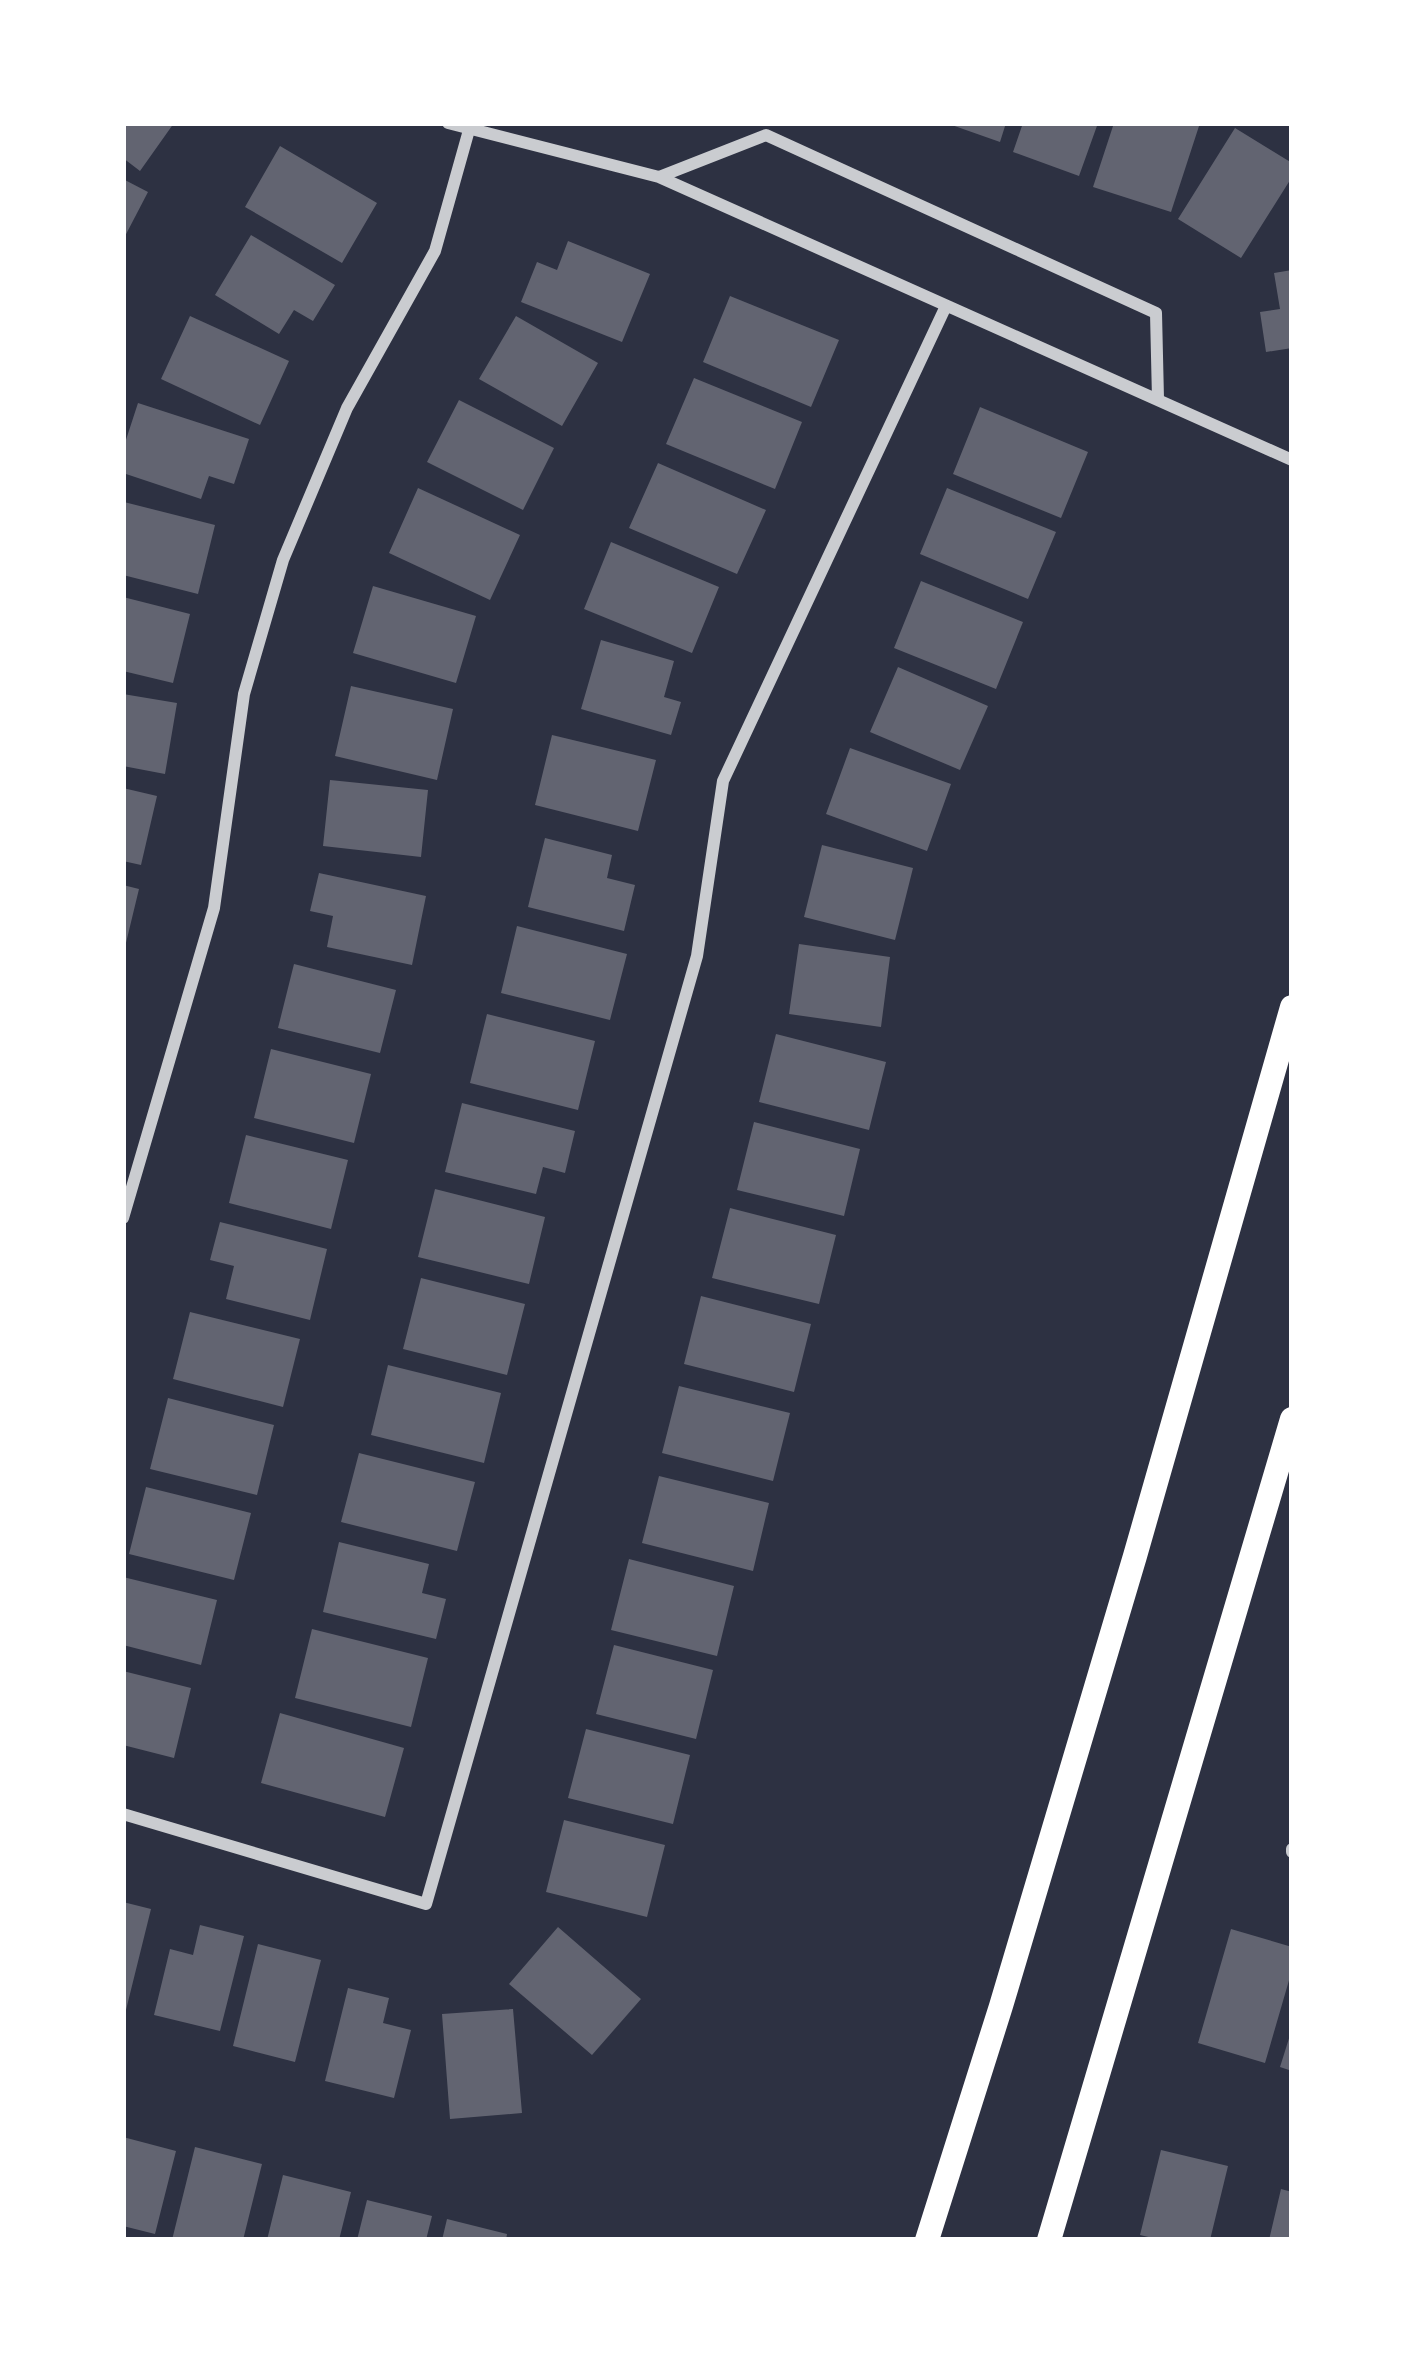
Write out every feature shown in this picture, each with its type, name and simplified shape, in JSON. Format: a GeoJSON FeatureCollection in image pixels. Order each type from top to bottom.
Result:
{"type":"FeatureCollection","features":[{"type":"Feature","properties":{"kind":"main road"},"geometry":{"type":"LineString","coordinates":[[927,2240],[1128,1578],[1292,1007]]}},
{"type":"Feature","properties":{"kind":"main road"},"geometry":{"type":"LineString","coordinates":[[1049,2240],[1292,1418]]}},
{"type":"Feature","properties":{"kind":"street"},"geometry":{"type":"LineString","coordinates":[[448,123],[659,177],[1292,460]]}},
{"type":"Feature","properties":{"kind":"street"},"geometry":{"type":"LineString","coordinates":[[123,1218],[214,908],[244,694],[283,560],[347,408],[435,251],[469,130]]}},
{"type":"Feature","properties":{"kind":"street"},"geometry":{"type":"LineString","coordinates":[[659,177],[766,135],[1156,313],[1158,399]]}},
{"type":"Feature","properties":{"kind":"street"},"geometry":{"type":"LineString","coordinates":[[123,1814],[426,1904],[697,956],[723,781],[946,306]]}},
{"type":"Feature","properties":{"kind":"building"},"geometry":{"type":"Polygon","coordinates":[[[123,123],[174,123],[140,171],[123,158],[123,123]]]}},
{"type":"Feature","properties":{"kind":"building"},"geometry":{"type":"Polygon","coordinates":[[[946,123],[1006,123],[1000,142],[946,123]]]}},
{"type":"Feature","properties":{"kind":"building"},"geometry":{"type":"Polygon","coordinates":[[[1023,123],[1098,123],[1079,176],[1013,152],[1023,123]]]}},
{"type":"Feature","properties":{"kind":"building"},"geometry":{"type":"Polygon","coordinates":[[[1114,123],[1200,123],[1171,212],[1093,187],[1114,123]]]}},
{"type":"Feature","properties":{"kind":"building"},"geometry":{"type":"Polygon","coordinates":[[[1235,128],[1292,163],[1292,177],[1241,258],[1178,219],[1235,128]]]}},
{"type":"Feature","properties":{"kind":"building"},"geometry":{"type":"Polygon","coordinates":[[[280,146],[377,203],[342,263],[245,207],[280,146]]]}},
{"type":"Feature","properties":{"kind":"building"},"geometry":{"type":"Polygon","coordinates":[[[123,179],[148,192],[123,240],[123,179]]]}},
{"type":"Feature","properties":{"kind":"building"},"geometry":{"type":"Polygon","coordinates":[[[251,235],[335,285],[313,321],[294,310],[279,334],[215,295],[251,235]]]}},
{"type":"Feature","properties":{"kind":"building"},"geometry":{"type":"Polygon","coordinates":[[[568,241],[650,274],[622,342],[521,302],[537,262],[557,270],[568,241]]]}},
{"type":"Feature","properties":{"kind":"building"},"geometry":{"type":"Polygon","coordinates":[[[1292,270],[1292,348],[1266,352],[1260,312],[1280,309],[1274,273],[1292,270]]]}},
{"type":"Feature","properties":{"kind":"building"},"geometry":{"type":"Polygon","coordinates":[[[730,296],[839,340],[811,407],[703,362],[730,296]]]}},
{"type":"Feature","properties":{"kind":"building"},"geometry":{"type":"Polygon","coordinates":[[[190,316],[289,361],[260,425],[161,379],[190,316]]]}},
{"type":"Feature","properties":{"kind":"building"},"geometry":{"type":"Polygon","coordinates":[[[516,316],[598,363],[562,426],[479,379],[516,316]]]}},
{"type":"Feature","properties":{"kind":"building"},"geometry":{"type":"Polygon","coordinates":[[[694,378],[802,422],[775,489],[666,444],[694,378]]]}},
{"type":"Feature","properties":{"kind":"building"},"geometry":{"type":"Polygon","coordinates":[[[459,400],[554,448],[523,510],[427,462],[459,400]]]}},
{"type":"Feature","properties":{"kind":"building"},"geometry":{"type":"Polygon","coordinates":[[[138,403],[249,439],[234,484],[209,476],[201,499],[123,473],[123,449],[138,403]]]}},
{"type":"Feature","properties":{"kind":"building"},"geometry":{"type":"Polygon","coordinates":[[[980,407],[1088,452],[1061,518],[953,474],[980,407]]]}},
{"type":"Feature","properties":{"kind":"building"},"geometry":{"type":"Polygon","coordinates":[[[658,463],[766,510],[737,574],[629,528],[658,463]]]}},
{"type":"Feature","properties":{"kind":"building"},"geometry":{"type":"Polygon","coordinates":[[[418,488],[520,535],[490,600],[389,553],[418,488]]]}},
{"type":"Feature","properties":{"kind":"building"},"geometry":{"type":"Polygon","coordinates":[[[947,488],[1056,532],[1028,599],[920,554],[947,488]]]}},
{"type":"Feature","properties":{"kind":"building"},"geometry":{"type":"Polygon","coordinates":[[[124,502],[215,525],[198,594],[123,575],[124,502]]]}},
{"type":"Feature","properties":{"kind":"building"},"geometry":{"type":"Polygon","coordinates":[[[611,542],[719,587],[692,653],[584,609],[611,542]]]}},
{"type":"Feature","properties":{"kind":"building"},"geometry":{"type":"Polygon","coordinates":[[[921,581],[1023,622],[996,689],[894,648],[921,581]]]}},
{"type":"Feature","properties":{"kind":"building"},"geometry":{"type":"Polygon","coordinates":[[[373,586],[476,616],[456,683],[353,653],[373,586]]]}},
{"type":"Feature","properties":{"kind":"building"},"geometry":{"type":"Polygon","coordinates":[[[123,597],[190,614],[173,683],[123,671],[123,597]]]}},
{"type":"Feature","properties":{"kind":"building"},"geometry":{"type":"Polygon","coordinates":[[[601,640],[674,661],[664,697],[681,702],[671,735],[581,709],[601,640]]]}},
{"type":"Feature","properties":{"kind":"building"},"geometry":{"type":"Polygon","coordinates":[[[898,667],[988,706],[960,770],[870,732],[898,667]]]}},
{"type":"Feature","properties":{"kind":"building"},"geometry":{"type":"Polygon","coordinates":[[[351,686],[453,709],[437,780],[335,756],[351,686]]]}},
{"type":"Feature","properties":{"kind":"building"},"geometry":{"type":"Polygon","coordinates":[[[123,694],[177,703],[165,774],[123,766],[123,694]]]}},
{"type":"Feature","properties":{"kind":"building"},"geometry":{"type":"Polygon","coordinates":[[[552,735],[656,760],[638,831],[535,805],[552,735]]]}},
{"type":"Feature","properties":{"kind":"building"},"geometry":{"type":"Polygon","coordinates":[[[850,748],[951,784],[927,851],[826,814],[850,748]]]}},
{"type":"Feature","properties":{"kind":"building"},"geometry":{"type":"Polygon","coordinates":[[[330,780],[428,790],[421,857],[323,846],[330,780]]]}},
{"type":"Feature","properties":{"kind":"building"},"geometry":{"type":"Polygon","coordinates":[[[123,788],[157,796],[141,865],[123,861],[123,788]]]}},
{"type":"Feature","properties":{"kind":"building"},"geometry":{"type":"Polygon","coordinates":[[[545,838],[612,855],[607,878],[635,885],[624,931],[528,907],[545,838]]]}},
{"type":"Feature","properties":{"kind":"building"},"geometry":{"type":"Polygon","coordinates":[[[822,845],[913,868],[895,940],[804,917],[822,845]]]}},
{"type":"Feature","properties":{"kind":"building"},"geometry":{"type":"Polygon","coordinates":[[[319,873],[426,896],[412,965],[327,947],[333,916],[310,911],[319,873]]]}},
{"type":"Feature","properties":{"kind":"building"},"geometry":{"type":"Polygon","coordinates":[[[123,885],[139,889],[125,947],[123,946],[123,885]]]}},
{"type":"Feature","properties":{"kind":"building"},"geometry":{"type":"Polygon","coordinates":[[[517,926],[627,954],[610,1020],[501,993],[517,926]]]}},
{"type":"Feature","properties":{"kind":"building"},"geometry":{"type":"Polygon","coordinates":[[[799,944],[890,957],[881,1027],[789,1014],[799,944]]]}},
{"type":"Feature","properties":{"kind":"building"},"geometry":{"type":"Polygon","coordinates":[[[294,964],[396,990],[380,1053],[278,1028],[294,964]]]}},
{"type":"Feature","properties":{"kind":"building"},"geometry":{"type":"Polygon","coordinates":[[[487,1014],[595,1041],[578,1110],[470,1083],[487,1014]]]}},
{"type":"Feature","properties":{"kind":"building"},"geometry":{"type":"Polygon","coordinates":[[[776,1034],[886,1062],[869,1130],[759,1102],[776,1034]]]}},
{"type":"Feature","properties":{"kind":"building"},"geometry":{"type":"Polygon","coordinates":[[[271,1049],[371,1074],[354,1143],[254,1118],[271,1049]]]}},
{"type":"Feature","properties":{"kind":"building"},"geometry":{"type":"Polygon","coordinates":[[[462,1103],[575,1131],[565,1173],[543,1167],[536,1194],[445,1172],[462,1103]]]}},
{"type":"Feature","properties":{"kind":"building"},"geometry":{"type":"Polygon","coordinates":[[[754,1122],[860,1149],[844,1216],[737,1190],[754,1122]]]}},
{"type":"Feature","properties":{"kind":"building"},"geometry":{"type":"Polygon","coordinates":[[[246,1135],[348,1160],[331,1229],[229,1203],[246,1135]]]}},
{"type":"Feature","properties":{"kind":"building"},"geometry":{"type":"Polygon","coordinates":[[[435,1189],[545,1217],[529,1284],[418,1257],[435,1189]]]}},
{"type":"Feature","properties":{"kind":"building"},"geometry":{"type":"Polygon","coordinates":[[[730,1208],[836,1235],[819,1304],[712,1278],[730,1208]]]}},
{"type":"Feature","properties":{"kind":"building"},"geometry":{"type":"Polygon","coordinates":[[[220,1222],[327,1249],[310,1320],[226,1299],[234,1266],[210,1260],[220,1222]]]}},
{"type":"Feature","properties":{"kind":"building"},"geometry":{"type":"Polygon","coordinates":[[[421,1278],[525,1304],[507,1375],[403,1349],[421,1278]]]}},
{"type":"Feature","properties":{"kind":"building"},"geometry":{"type":"Polygon","coordinates":[[[701,1296],[811,1324],[794,1392],[684,1364],[701,1296]]]}},
{"type":"Feature","properties":{"kind":"building"},"geometry":{"type":"Polygon","coordinates":[[[190,1312],[300,1339],[283,1407],[173,1379],[190,1312]]]}},
{"type":"Feature","properties":{"kind":"building"},"geometry":{"type":"Polygon","coordinates":[[[388,1365],[501,1393],[484,1463],[371,1435],[388,1365]]]}},
{"type":"Feature","properties":{"kind":"building"},"geometry":{"type":"Polygon","coordinates":[[[679,1386],[790,1413],[773,1481],[662,1453],[679,1386]]]}},
{"type":"Feature","properties":{"kind":"building"},"geometry":{"type":"Polygon","coordinates":[[[168,1398],[274,1425],[257,1495],[150,1469],[168,1398]]]}},
{"type":"Feature","properties":{"kind":"building"},"geometry":{"type":"Polygon","coordinates":[[[359,1453],[475,1482],[457,1551],[341,1522],[359,1453]]]}},
{"type":"Feature","properties":{"kind":"building"},"geometry":{"type":"Polygon","coordinates":[[[659,1476],[769,1503],[753,1571],[642,1543],[659,1476]]]}},
{"type":"Feature","properties":{"kind":"building"},"geometry":{"type":"Polygon","coordinates":[[[146,1487],[251,1513],[234,1580],[129,1554],[146,1487]]]}},
{"type":"Feature","properties":{"kind":"building"},"geometry":{"type":"Polygon","coordinates":[[[339,1542],[429,1564],[422,1593],[446,1599],[436,1639],[323,1612],[339,1542]]]}},
{"type":"Feature","properties":{"kind":"building"},"geometry":{"type":"Polygon","coordinates":[[[629,1559],[734,1586],[717,1656],[611,1630],[629,1559]]]}},
{"type":"Feature","properties":{"kind":"building"},"geometry":{"type":"Polygon","coordinates":[[[123,1577],[217,1600],[201,1665],[123,1645],[123,1577]]]}},
{"type":"Feature","properties":{"kind":"building"},"geometry":{"type":"Polygon","coordinates":[[[312,1629],[428,1658],[411,1727],[295,1698],[312,1629]]]}},
{"type":"Feature","properties":{"kind":"building"},"geometry":{"type":"Polygon","coordinates":[[[614,1645],[713,1670],[696,1739],[596,1714],[614,1645]]]}},
{"type":"Feature","properties":{"kind":"building"},"geometry":{"type":"Polygon","coordinates":[[[123,1671],[191,1688],[174,1758],[123,1745],[123,1671]]]}},
{"type":"Feature","properties":{"kind":"building"},"geometry":{"type":"Polygon","coordinates":[[[280,1713],[404,1748],[385,1817],[261,1783],[280,1713]]]}},
{"type":"Feature","properties":{"kind":"building"},"geometry":{"type":"Polygon","coordinates":[[[586,1729],[690,1755],[673,1824],[568,1798],[586,1729]]]}},
{"type":"Feature","properties":{"kind":"building"},"geometry":{"type":"Polygon","coordinates":[[[564,1820],[665,1845],[647,1917],[546,1892],[564,1820]]]}},
{"type":"Feature","properties":{"kind":"building"},"geometry":{"type":"Polygon","coordinates":[[[123,1902],[151,1909],[125,2014],[123,2014],[123,1902]]]}},
{"type":"Feature","properties":{"kind":"building"},"geometry":{"type":"Polygon","coordinates":[[[200,1925],[244,1936],[220,2031],[154,2015],[170,1949],[193,1955],[200,1925]]]}},
{"type":"Feature","properties":{"kind":"building"},"geometry":{"type":"Polygon","coordinates":[[[558,1927],[641,1999],[592,2055],[509,1984],[558,1927]]]}},
{"type":"Feature","properties":{"kind":"building"},"geometry":{"type":"Polygon","coordinates":[[[1231,1929],[1292,1947],[1292,1970],[1265,2063],[1198,2043],[1231,1929]]]}},
{"type":"Feature","properties":{"kind":"building"},"geometry":{"type":"Polygon","coordinates":[[[258,1944],[321,1960],[295,2062],[233,2046],[258,1944]]]}},
{"type":"Feature","properties":{"kind":"building"},"geometry":{"type":"Polygon","coordinates":[[[348,1988],[389,1998],[383,2023],[411,2030],[394,2098],[325,2081],[348,1988]]]}},
{"type":"Feature","properties":{"kind":"building"},"geometry":{"type":"Polygon","coordinates":[[[513,2009],[522,2113],[450,2119],[442,2014],[513,2009]]]}},
{"type":"Feature","properties":{"kind":"building"},"geometry":{"type":"Polygon","coordinates":[[[1292,2032],[1292,2071],[1280,2067],[1292,2032]]]}},
{"type":"Feature","properties":{"kind":"building"},"geometry":{"type":"Polygon","coordinates":[[[123,2137],[176,2151],[155,2234],[123,2226],[123,2137]]]}},
{"type":"Feature","properties":{"kind":"building"},"geometry":{"type":"Polygon","coordinates":[[[195,2147],[262,2164],[243,2240],[172,2240],[195,2147]]]}},
{"type":"Feature","properties":{"kind":"building"},"geometry":{"type":"Polygon","coordinates":[[[1161,2150],[1228,2166],[1210,2240],[1140,2235],[1161,2150]]]}},
{"type":"Feature","properties":{"kind":"building"},"geometry":{"type":"Polygon","coordinates":[[[283,2175],[351,2192],[339,2240],[267,2240],[283,2175]]]}},
{"type":"Feature","properties":{"kind":"building"},"geometry":{"type":"Polygon","coordinates":[[[1281,2189],[1292,2192],[1292,2240],[1269,2240],[1281,2189]]]}},
{"type":"Feature","properties":{"kind":"building"},"geometry":{"type":"Polygon","coordinates":[[[367,2200],[432,2216],[426,2240],[357,2240],[367,2200]]]}},
{"type":"Feature","properties":{"kind":"building"},"geometry":{"type":"Polygon","coordinates":[[[447,2219],[507,2234],[506,2240],[442,2240],[447,2219]]]}}]}
